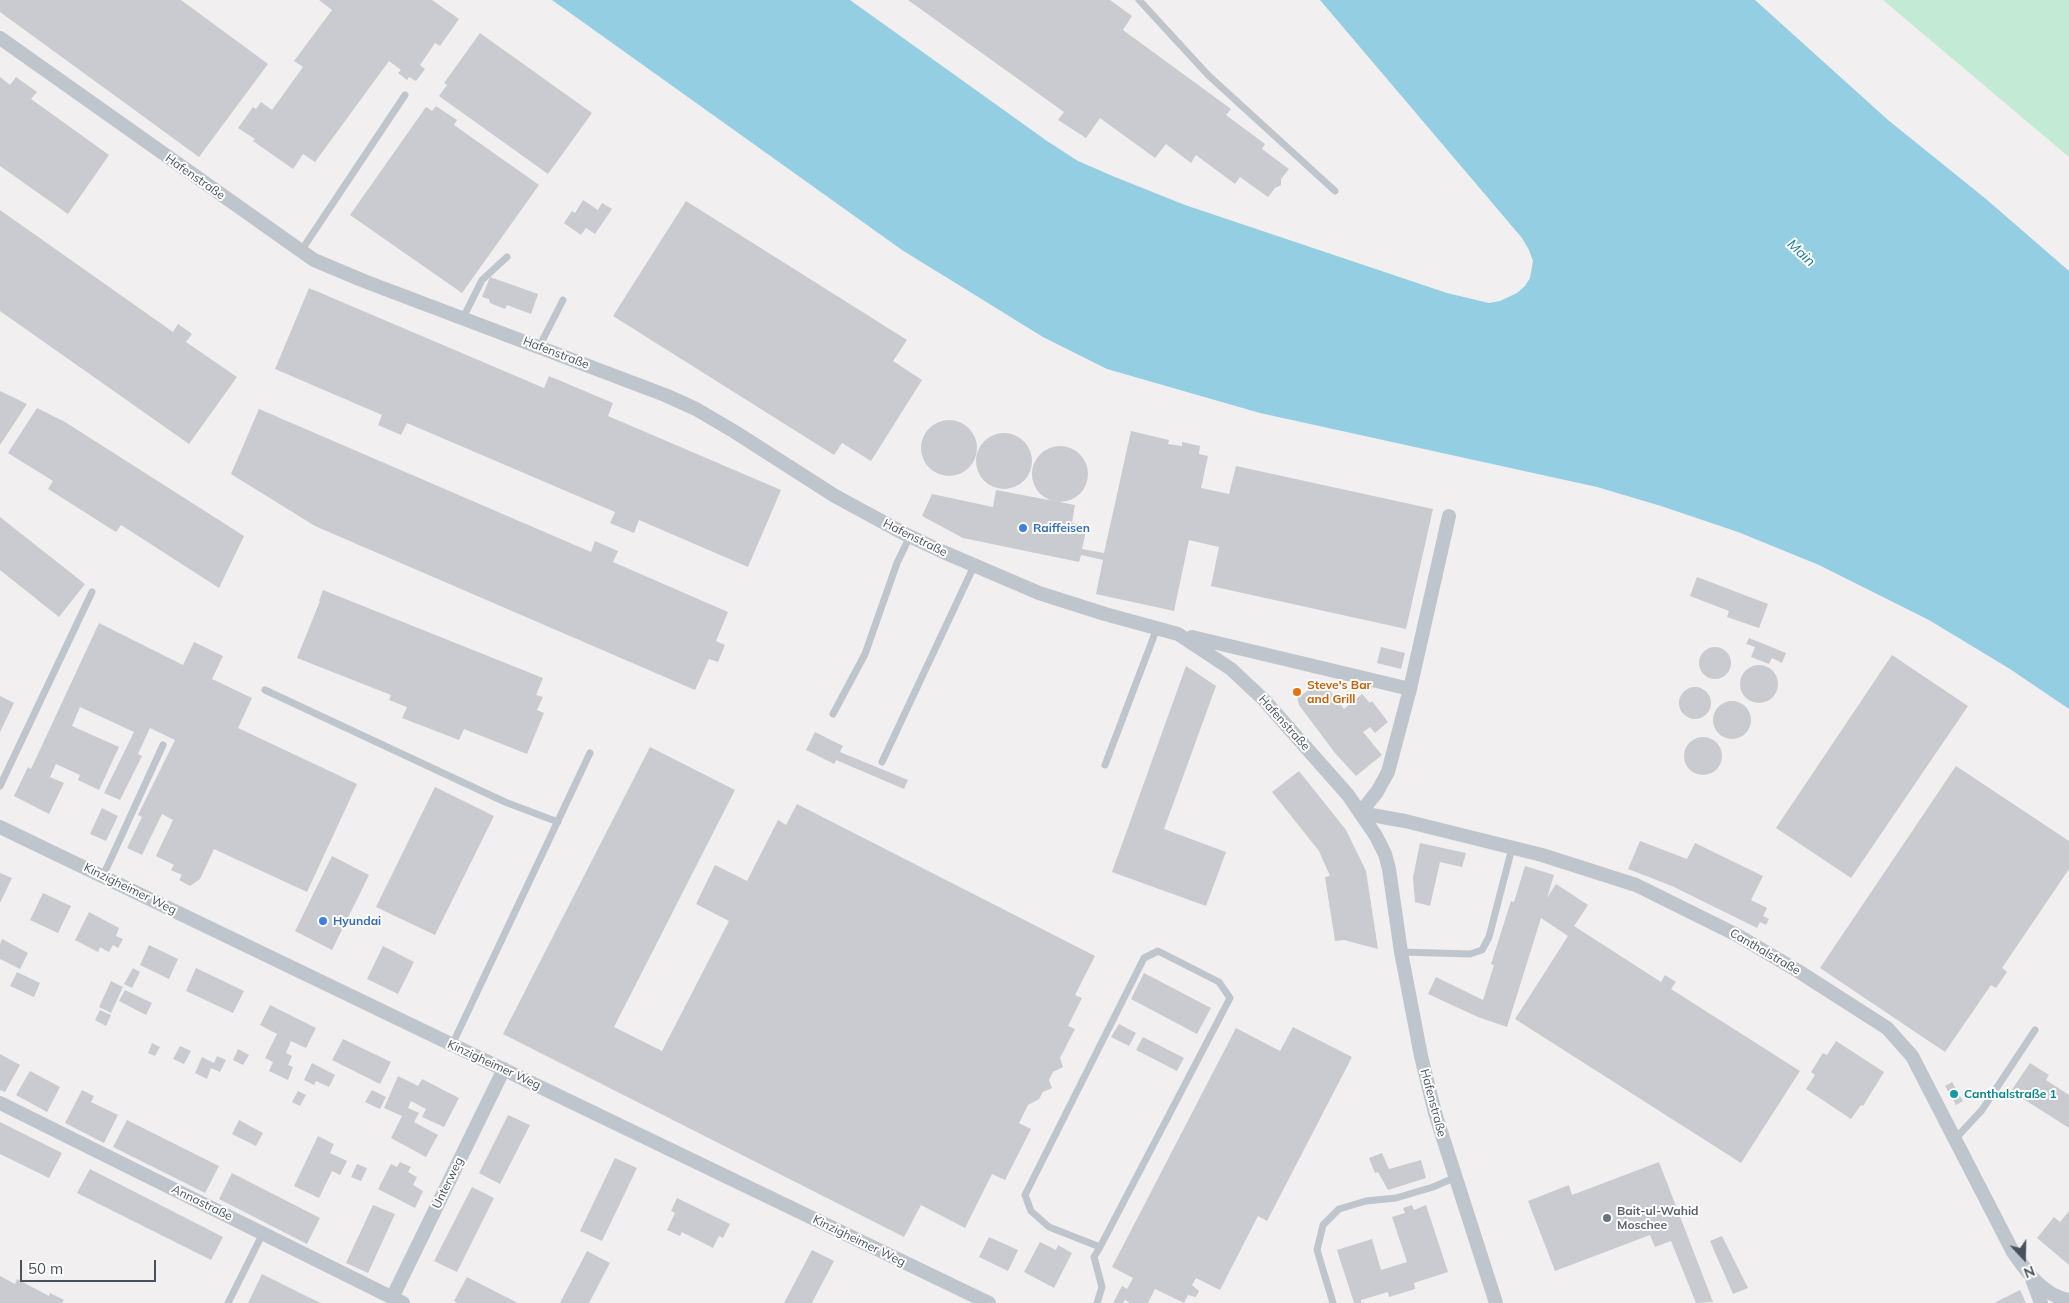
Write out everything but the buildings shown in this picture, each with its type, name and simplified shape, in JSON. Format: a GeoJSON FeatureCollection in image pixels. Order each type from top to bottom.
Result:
{"type":"FeatureCollection","features":[{"type":"Feature","properties":{"kind":"street","name":"Hafenstraße"},"geometry":{"type":"LineString","coordinates":[[0,38],[314,260],[364,281],[665,395],[696,409],[835,496],[910,536],[974,566],[1039,593],[1178,634],[1211,654],[1249,685],[1348,795],[1376,836],[1389,869],[1401,952],[1420,1056],[1434,1114],[1496,1303]]}},
{"type":"Feature","properties":{"kind":"street"},"geometry":{"type":"LineString","coordinates":[[1360,813],[1377,792],[1388,772],[1410,688],[1449,516]]}},
{"type":"Feature","properties":{"kind":"street"},"geometry":{"type":"LineString","coordinates":[[1178,634],[1410,688]]}},
{"type":"Feature","properties":{"kind":"street","name":"Canthalstraße"},"geometry":{"type":"LineString","coordinates":[[1360,813],[1405,821],[1512,848],[1636,885],[1737,935],[1790,966],[1887,1028],[1912,1056],[2013,1252],[2030,1276],[2041,1303]]}},
{"type":"Feature","properties":{"kind":"street","name":"Kinzigheimer Weg"},"geometry":{"type":"LineString","coordinates":[[0,827],[989,1303]]}},
{"type":"Feature","properties":{"kind":"street","name":"Unterweg"},"geometry":{"type":"LineString","coordinates":[[398,1300],[504,1069]]}},
{"type":"Feature","properties":{"kind":"street","name":"Annastraße"},"geometry":{"type":"LineString","coordinates":[[0,1103],[398,1300]]}},
{"type":"Feature","properties":{"kind":"street","name":"Canthalstraße"},"geometry":{"type":"LineString","coordinates":[[2030,1276],[2052,1295],[2069,1300]]}},
{"type":"Feature","properties":{"kind":"lane"},"geometry":{"type":"LineString","coordinates":[[1139,0],[1208,75],[1335,191]]}},
{"type":"Feature","properties":{"kind":"lane"},"geometry":{"type":"LineString","coordinates":[[301,251],[405,95]]}},
{"type":"Feature","properties":{"kind":"lane"},"geometry":{"type":"LineString","coordinates":[[463,318],[482,280],[507,257]]}},
{"type":"Feature","properties":{"kind":"lane"},"geometry":{"type":"LineString","coordinates":[[539,347],[563,300]]}},
{"type":"Feature","properties":{"kind":"lane"},"geometry":{"type":"LineString","coordinates":[[833,714],[865,654],[897,563],[910,536]]}},
{"type":"Feature","properties":{"kind":"lane"},"geometry":{"type":"LineString","coordinates":[[882,762],[974,566]]}},
{"type":"Feature","properties":{"kind":"lane"},"geometry":{"type":"LineString","coordinates":[[0,786],[92,592]]}},
{"type":"Feature","properties":{"kind":"lane"},"geometry":{"type":"LineString","coordinates":[[1106,765],[1157,628]]}},
{"type":"Feature","properties":{"kind":"lane"},"geometry":{"type":"LineString","coordinates":[[264,690],[505,802],[558,822]]}},
{"type":"Feature","properties":{"kind":"lane"},"geometry":{"type":"LineString","coordinates":[[103,876],[163,745]]}},
{"type":"Feature","properties":{"kind":"lane"},"geometry":{"type":"LineString","coordinates":[[452,1045],[590,753]]}},
{"type":"Feature","properties":{"kind":"lane"},"geometry":{"type":"LineString","coordinates":[[1401,952],[1470,954],[1482,950],[1489,937],[1512,848]]}},
{"type":"Feature","properties":{"kind":"lane"},"geometry":{"type":"LineString","coordinates":[[1097,1303],[1102,1287],[1094,1258],[1100,1247],[1230,998],[1219,982],[1158,950],[1144,958],[1025,1196],[1031,1211],[1049,1227],[1100,1247]]}},
{"type":"Feature","properties":{"kind":"lane"},"geometry":{"type":"LineString","coordinates":[[1955,1139],[1982,1110],[2035,1030]]}},
{"type":"Feature","properties":{"kind":"lane"},"geometry":{"type":"LineString","coordinates":[[1333,1303],[1317,1250],[1323,1225],[1339,1209],[1366,1201],[1396,1198],[1434,1187],[1454,1178]]}},
{"type":"Feature","properties":{"kind":"lane"},"geometry":{"type":"LineString","coordinates":[[228,1303],[262,1233]]}},
{"type":"Feature","properties":{"kind":"green space"},"geometry":{"type":"Polygon","coordinates":[[[1883,0],[2069,0],[2069,157],[1883,0]]]}},
{"type":"Feature","properties":{"kind":"water","name":"Main"},"geometry":{"type":"Polygon","coordinates":[[[552,0],[850,0],[1047,141],[1078,161],[1185,205],[1447,293],[1489,303],[1500,301],[1517,293],[1525,286],[1530,278],[1533,261],[1529,250],[1522,238],[1320,0],[1755,0],[1888,120],[1986,199],[2069,271],[2069,709],[2010,669],[1929,620],[1819,565],[1738,532],[1597,487],[1260,413],[1107,369],[1043,337],[902,250],[552,0]]]}},
{"type":"Feature","properties":{"kind":"place","name":"Raiffeisen"},"geometry":{"type":"Point","coordinates":[1023,528]}},
{"type":"Feature","properties":{"kind":"place","name":"Steve's Bar and Grill"},"geometry":{"type":"Point","coordinates":[1297,692]}},
{"type":"Feature","properties":{"kind":"place","name":"Hyundai"},"geometry":{"type":"Point","coordinates":[323,921]}},
{"type":"Feature","properties":{"kind":"place","name":"Canthalstraße 1"},"geometry":{"type":"Point","coordinates":[1954,1094]}},
{"type":"Feature","properties":{"kind":"place","name":"Bait-ul-Wahid Moschee"},"geometry":{"type":"Point","coordinates":[1607,1218]}}]}
